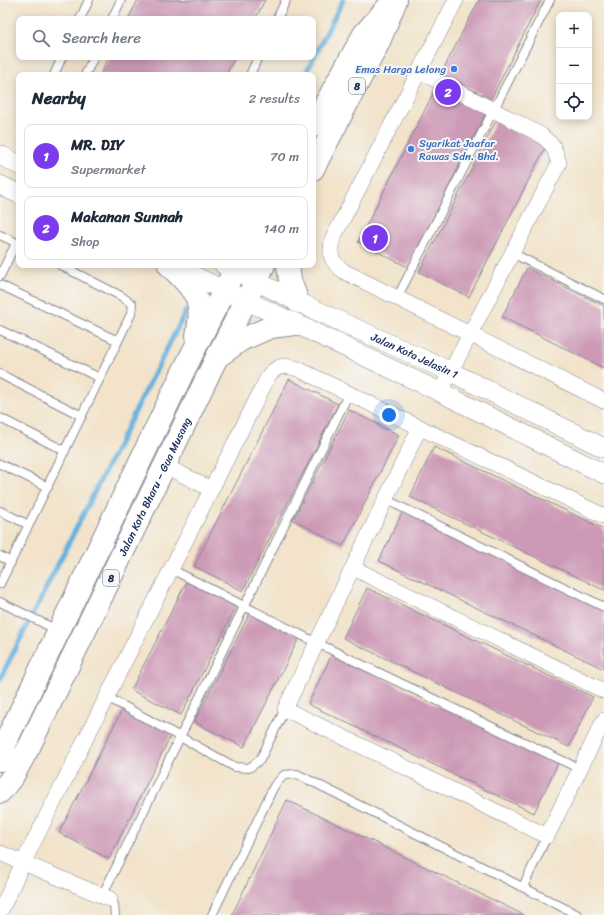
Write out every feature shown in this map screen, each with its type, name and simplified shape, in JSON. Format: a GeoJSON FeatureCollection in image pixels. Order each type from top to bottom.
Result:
{"type":"FeatureCollection","features":[{"type":"Feature","properties":{"kind":"main road","name":"8"},"geometry":{"type":"LineString","coordinates":[[316,121],[364,34],[395,0]]}},
{"type":"Feature","properties":{"kind":"main road","name":"8"},"geometry":{"type":"LineString","coordinates":[[316,163],[378,44],[395,0]]}},
{"type":"Feature","properties":{"kind":"main road"},"geometry":{"type":"LineString","coordinates":[[173,268],[198,300],[200,320],[194,349]]}},
{"type":"Feature","properties":{"kind":"main road","name":"8"},"geometry":{"type":"LineString","coordinates":[[0,760],[52,627],[224,291],[232,268]]}},
{"type":"Feature","properties":{"kind":"main road"},"geometry":{"type":"LineString","coordinates":[[288,268],[290,280],[298,302]]}},
{"type":"Feature","properties":{"kind":"main road","name":"Jalan Kota Bharu – Gua Musang"},"geometry":{"type":"LineString","coordinates":[[0,792],[12,776],[30,745],[216,359],[260,273]]}},
{"type":"Feature","properties":{"kind":"main road"},"geometry":{"type":"LineString","coordinates":[[216,359],[241,340],[271,327],[295,324]]}},
{"type":"Feature","properties":{"kind":"street"},"geometry":{"type":"LineString","coordinates":[[456,0],[333,238],[330,248],[331,257],[336,265],[345,272],[604,401]]}},
{"type":"Feature","properties":{"kind":"street"},"geometry":{"type":"LineString","coordinates":[[419,71],[541,135],[553,146],[559,163],[440,392]]}},
{"type":"Feature","properties":{"kind":"street"},"geometry":{"type":"LineString","coordinates":[[0,155],[16,163]]}},
{"type":"Feature","properties":{"kind":"street"},"geometry":{"type":"LineString","coordinates":[[176,268],[440,392],[604,474]]}},
{"type":"Feature","properties":{"kind":"street","name":"Jalan Kota Jelasin 1"},"geometry":{"type":"LineString","coordinates":[[237,268],[260,273],[298,302],[450,372],[604,448]]}},
{"type":"Feature","properties":{"kind":"street"},"geometry":{"type":"LineString","coordinates":[[0,912],[23,862],[211,489],[269,376],[276,368],[286,366],[298,369],[604,516]]}},
{"type":"Feature","properties":{"kind":"street"},"geometry":{"type":"LineString","coordinates":[[420,427],[285,709],[547,836],[604,720]]}},
{"type":"Feature","properties":{"kind":"street"},"geometry":{"type":"LineString","coordinates":[[165,466],[211,489]]}},
{"type":"Feature","properties":{"kind":"street"},"geometry":{"type":"LineString","coordinates":[[353,568],[604,691]]}},
{"type":"Feature","properties":{"kind":"street"},"geometry":{"type":"LineString","coordinates":[[0,853],[106,898]]}},
{"type":"Feature","properties":{"kind":"lane"},"geometry":{"type":"LineString","coordinates":[[81,16],[89,0]]}},
{"type":"Feature","properties":{"kind":"lane"},"geometry":{"type":"LineString","coordinates":[[113,16],[121,0]]}},
{"type":"Feature","properties":{"kind":"lane"},"geometry":{"type":"LineString","coordinates":[[278,16],[286,0]]}},
{"type":"Feature","properties":{"kind":"lane"},"geometry":{"type":"LineString","coordinates":[[397,298],[550,0]]}},
{"type":"Feature","properties":{"kind":"lane"},"geometry":{"type":"LineString","coordinates":[[55,72],[61,60]]}},
{"type":"Feature","properties":{"kind":"lane"},"geometry":{"type":"LineString","coordinates":[[86,72],[92,60]]}},
{"type":"Feature","properties":{"kind":"lane"},"geometry":{"type":"LineString","coordinates":[[251,72],[257,60]]}},
{"type":"Feature","properties":{"kind":"lane"},"geometry":{"type":"LineString","coordinates":[[0,235],[16,242]]}},
{"type":"Feature","properties":{"kind":"lane"},"geometry":{"type":"LineString","coordinates":[[0,276],[16,247]]}},
{"type":"Feature","properties":{"kind":"lane"},"geometry":{"type":"LineString","coordinates":[[512,253],[604,299]]}},
{"type":"Feature","properties":{"kind":"lane"},"geometry":{"type":"LineString","coordinates":[[0,584],[131,314],[132,304],[121,296],[66,268]]}},
{"type":"Feature","properties":{"kind":"lane"},"geometry":{"type":"LineString","coordinates":[[0,285],[118,341]]}},
{"type":"Feature","properties":{"kind":"lane"},"geometry":{"type":"LineString","coordinates":[[0,330],[100,378]]}},
{"type":"Feature","properties":{"kind":"lane"},"geometry":{"type":"LineString","coordinates":[[0,374],[82,416]]}},
{"type":"Feature","properties":{"kind":"lane"},"geometry":{"type":"LineString","coordinates":[[115,915],[114,905],[106,898],[181,737],[349,393]]}},
{"type":"Feature","properties":{"kind":"lane"},"geometry":{"type":"LineString","coordinates":[[0,418],[65,451]]}},
{"type":"Feature","properties":{"kind":"lane"},"geometry":{"type":"LineString","coordinates":[[0,464],[48,487]]}},
{"type":"Feature","properties":{"kind":"lane"},"geometry":{"type":"LineString","coordinates":[[385,499],[604,607]]}},
{"type":"Feature","properties":{"kind":"lane"},"geometry":{"type":"LineString","coordinates":[[0,511],[29,525]]}},
{"type":"Feature","properties":{"kind":"lane"},"geometry":{"type":"LineString","coordinates":[[0,556],[11,562]]}},
{"type":"Feature","properties":{"kind":"lane"},"geometry":{"type":"LineString","coordinates":[[171,569],[244,607],[580,769]]}},
{"type":"Feature","properties":{"kind":"lane"},"geometry":{"type":"LineString","coordinates":[[0,602],[52,627]]}},
{"type":"Feature","properties":{"kind":"lane"},"geometry":{"type":"LineString","coordinates":[[107,697],[235,767],[249,768],[260,760],[285,709]]}},
{"type":"Feature","properties":{"kind":"lane"},"geometry":{"type":"LineString","coordinates":[[212,915],[274,786],[284,774],[297,774],[578,915]]}},
{"type":"Feature","properties":{"kind":"lane"},"geometry":{"type":"LineString","coordinates":[[523,887],[547,836]]}},
{"type":"Feature","properties":{"kind":"building"},"geometry":{"type":"Polygon","coordinates":[[[138,0],[265,0],[257,16],[130,16],[138,0]]]}},
{"type":"Feature","properties":{"kind":"building"},"geometry":{"type":"Polygon","coordinates":[[[479,0],[541,0],[491,99],[441,74],[479,0]]]}},
{"type":"Feature","properties":{"kind":"building"},"geometry":{"type":"Polygon","coordinates":[[[108,60],[234,60],[228,72],[102,72],[108,60]]]}},
{"type":"Feature","properties":{"kind":"building"},"geometry":{"type":"Polygon","coordinates":[[[437,86],[487,111],[408,267],[358,242],[437,86]]]}},
{"type":"Feature","properties":{"kind":"building"},"geometry":{"type":"Polygon","coordinates":[[[498,117],[548,142],[469,297],[419,272],[498,117]]]}},
{"type":"Feature","properties":{"kind":"building"},"geometry":{"type":"Polygon","coordinates":[[[527,268],[604,306],[604,368],[502,317],[527,268]]]}},
{"type":"Feature","properties":{"kind":"building"},"geometry":{"type":"Polygon","coordinates":[[[289,379],[338,404],[243,591],[194,566],[289,379]]]}},
{"type":"Feature","properties":{"kind":"building"},"geometry":{"type":"Polygon","coordinates":[[[349,410],[399,435],[343,546],[293,520],[349,410]]]}},
{"type":"Feature","properties":{"kind":"building"},"geometry":{"type":"Polygon","coordinates":[[[434,447],[604,529],[604,590],[410,497],[434,447]]]}},
{"type":"Feature","properties":{"kind":"building"},"geometry":{"type":"Polygon","coordinates":[[[403,511],[604,608],[604,669],[379,561],[403,511]]]}},
{"type":"Feature","properties":{"kind":"building"},"geometry":{"type":"Polygon","coordinates":[[[188,579],[237,605],[181,715],[131,690],[188,579]]]}},
{"type":"Feature","properties":{"kind":"building"},"geometry":{"type":"Polygon","coordinates":[[[367,588],[593,697],[569,747],[343,638],[367,588]]]}},
{"type":"Feature","properties":{"kind":"building"},"geometry":{"type":"Polygon","coordinates":[[[251,611],[300,636],[244,747],[194,722],[251,611]]]}},
{"type":"Feature","properties":{"kind":"building"},"geometry":{"type":"Polygon","coordinates":[[[332,654],[558,763],[534,813],[308,704],[332,654]]]}},
{"type":"Feature","properties":{"kind":"building"},"geometry":{"type":"Polygon","coordinates":[[[123,708],[172,733],[109,859],[59,833],[123,708]]]}},
{"type":"Feature","properties":{"kind":"building"},"geometry":{"type":"Polygon","coordinates":[[[287,800],[524,915],[232,915],[287,800]]]}},
{"type":"Feature","properties":{"kind":"waterway"},"geometry":{"type":"LineString","coordinates":[[316,53],[343,0]]}},
{"type":"Feature","properties":{"kind":"waterway"},"geometry":{"type":"LineString","coordinates":[[307,72],[313,60]]}},
{"type":"Feature","properties":{"kind":"waterway"},"geometry":{"type":"LineString","coordinates":[[0,679],[186,311]]}},
{"type":"Feature","properties":{"kind":"place","name":"Emas Harga Lelong"},"geometry":{"type":"Point","coordinates":[454,69]}},
{"type":"Feature","properties":{"kind":"place","name":"Makanan Sunnah"},"geometry":{"type":"Point","coordinates":[448,92]}},
{"type":"Feature","properties":{"kind":"place","name":"Syarikat Jaafar Rawas Sdn. Bhd."},"geometry":{"type":"Point","coordinates":[411,149]}},
{"type":"Feature","properties":{"kind":"place","name":"MR. DIY"},"geometry":{"type":"Point","coordinates":[375,238]}}]}
